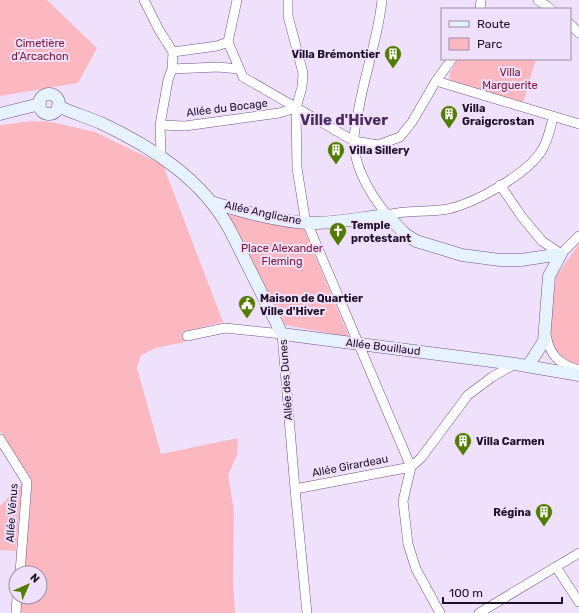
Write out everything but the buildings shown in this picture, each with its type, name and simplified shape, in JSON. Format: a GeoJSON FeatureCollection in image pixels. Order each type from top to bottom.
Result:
{"type":"FeatureCollection","features":[{"type":"Feature","properties":{"kind":"street"},"geometry":{"type":"LineString","coordinates":[[144,0],[159,30],[173,52],[172,69],[168,80],[160,125],[161,155]]}},
{"type":"Feature","properties":{"kind":"street"},"geometry":{"type":"LineString","coordinates":[[237,0],[228,42],[243,77],[354,141],[378,144],[400,136],[412,122],[436,81],[451,60]]}},
{"type":"Feature","properties":{"kind":"street"},"geometry":{"type":"LineString","coordinates":[[288,0],[288,16],[303,73],[302,87],[296,108],[297,168],[307,222],[360,343],[411,467]]}},
{"type":"Feature","properties":{"kind":"street"},"geometry":{"type":"LineString","coordinates":[[382,0],[380,23],[363,83],[354,141],[358,163],[377,202],[405,234],[416,241],[462,254],[500,260],[521,260],[561,254]]}},
{"type":"Feature","properties":{"kind":"street"},"geometry":{"type":"LineString","coordinates":[[541,1],[550,8]]}},
{"type":"Feature","properties":{"kind":"street"},"geometry":{"type":"LineString","coordinates":[[571,25],[579,33]]}},
{"type":"Feature","properties":{"kind":"street"},"geometry":{"type":"LineString","coordinates":[[173,52],[217,46],[228,42]]}},
{"type":"Feature","properties":{"kind":"street"},"geometry":{"type":"LineString","coordinates":[[172,69],[218,67],[239,69]]}},
{"type":"Feature","properties":{"kind":"street"},"geometry":{"type":"LineString","coordinates":[[436,81],[552,118],[579,124]]}},
{"type":"Feature","properties":{"kind":"street","name":"Allée des Dunes"},"geometry":{"type":"LineString","coordinates":[[0,114],[40,104],[42,110],[48,113],[54,112],[58,106],[79,116],[100,123],[161,155],[211,202],[227,225],[282,334],[294,488],[307,613]]}},
{"type":"Feature","properties":{"kind":"street","name":"Allée du Bocage"},"geometry":{"type":"LineString","coordinates":[[160,125],[185,126],[279,113],[296,108]]}},
{"type":"Feature","properties":{"kind":"street"},"geometry":{"type":"LineString","coordinates":[[387,215],[447,209],[480,198],[529,166],[542,151],[548,139],[552,118]]}},
{"type":"Feature","properties":{"kind":"street"},"geometry":{"type":"LineString","coordinates":[[500,185],[522,218],[542,241],[561,254]]}},
{"type":"Feature","properties":{"kind":"street","name":"Allée Anglicane"},"geometry":{"type":"LineString","coordinates":[[211,202],[251,213],[307,222],[343,221],[387,215]]}},
{"type":"Feature","properties":{"kind":"street"},"geometry":{"type":"LineString","coordinates":[[528,366],[544,341],[550,276],[561,254],[579,236]]}},
{"type":"Feature","properties":{"kind":"street","name":"Allée Bouillaud"},"geometry":{"type":"LineString","coordinates":[[187,336],[225,328],[360,343],[515,364],[579,375]]}},
{"type":"Feature","properties":{"kind":"street"},"geometry":{"type":"LineString","coordinates":[[545,332],[550,351],[557,360],[566,366],[579,370]]}},
{"type":"Feature","properties":{"kind":"street"},"geometry":{"type":"LineString","coordinates":[[548,370],[553,369],[557,365],[557,360]]}},
{"type":"Feature","properties":{"kind":"street"},"geometry":{"type":"LineString","coordinates":[[440,613],[416,569],[408,544],[403,501],[411,467],[421,458],[468,395],[492,377],[515,364]]}},
{"type":"Feature","properties":{"kind":"street","name":"Allée Vénus"},"geometry":{"type":"LineString","coordinates":[[0,439],[28,482],[21,565]]}},
{"type":"Feature","properties":{"kind":"street","name":"Allée Girardeau"},"geometry":{"type":"LineString","coordinates":[[294,488],[411,467]]}},
{"type":"Feature","properties":{"kind":"street"},"geometry":{"type":"LineString","coordinates":[[479,613],[579,553]]}},
{"type":"Feature","properties":{"kind":"street"},"geometry":{"type":"LineString","coordinates":[[556,568],[579,602]]}},
{"type":"Feature","properties":{"kind":"green space","name":"Cimetière d’Arcachon"},"geometry":{"type":"Polygon","coordinates":[[[0,0],[47,0],[97,48],[78,83],[0,96],[0,0]]]}},
{"type":"Feature","properties":{"kind":"green space","name":"Villa Marguerite"},"geometry":{"type":"Polygon","coordinates":[[[457,60],[536,60],[523,103],[457,83],[449,79],[450,73],[457,60]]]}},
{"type":"Feature","properties":{"kind":"green space"},"geometry":{"type":"Polygon","coordinates":[[[33,121],[51,122],[95,132],[163,165],[223,322],[182,332],[185,342],[156,348],[141,355],[137,368],[161,454],[238,438],[237,455],[228,475],[234,511],[233,580],[235,613],[20,613],[21,605],[48,605],[48,565],[25,565],[32,480],[0,431],[0,125],[33,121]]]}},
{"type":"Feature","properties":{"kind":"green space","name":"Place Alexander Fleming"},"geometry":{"type":"Polygon","coordinates":[[[226,214],[303,227],[349,337],[285,325],[226,214]]]}},
{"type":"Feature","properties":{"kind":"green space"},"geometry":{"type":"Polygon","coordinates":[[[579,244],[579,367],[567,363],[556,353],[550,332],[556,276],[579,244]]]}},
{"type":"Feature","properties":{"kind":"green space"},"geometry":{"type":"Polygon","coordinates":[[[22,483],[16,551],[0,550],[0,506],[22,483]]]}},
{"type":"Feature","properties":{"kind":"place","name":"Villa Brémontier"},"geometry":{"type":"Point","coordinates":[393,69]}},
{"type":"Feature","properties":{"kind":"place","name":"Villa Graigcrostan"},"geometry":{"type":"Point","coordinates":[449,129]}},
{"type":"Feature","properties":{"kind":"place","name":"Villa Sillery"},"geometry":{"type":"Point","coordinates":[336,165]}},
{"type":"Feature","properties":{"kind":"place","name":"Temple protestant"},"geometry":{"type":"Point","coordinates":[338,246]}},
{"type":"Feature","properties":{"kind":"place","name":"Maison de Quartier Ville d'Hiver"},"geometry":{"type":"Point","coordinates":[247,319]}},
{"type":"Feature","properties":{"kind":"place","name":"Villa Carmen"},"geometry":{"type":"Point","coordinates":[463,456]}},
{"type":"Feature","properties":{"kind":"place","name":"Régina"},"geometry":{"type":"Point","coordinates":[544,527]}},
{"type":"Feature","properties":{"kind":"district","name":"Ville d'Hiver"},"geometry":{"type":"Point","coordinates":[344,120]}}]}
